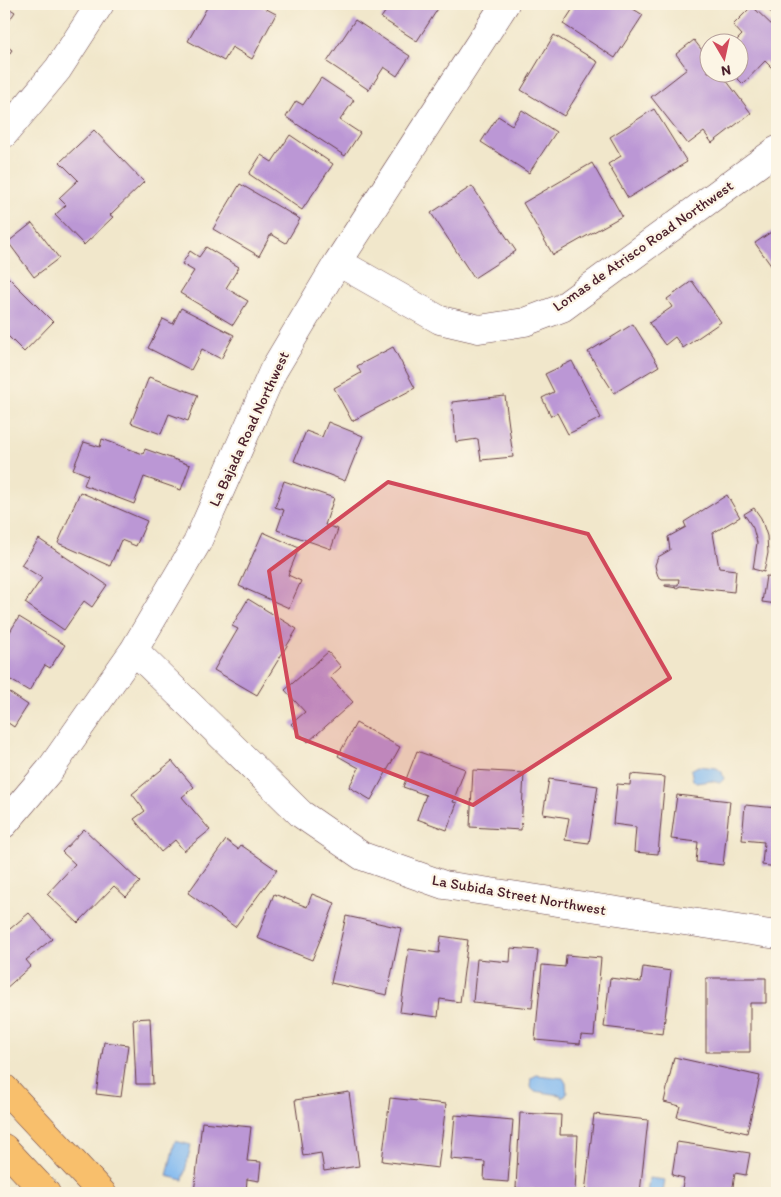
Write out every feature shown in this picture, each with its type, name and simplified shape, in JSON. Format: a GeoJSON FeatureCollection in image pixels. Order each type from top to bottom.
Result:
{"type":"FeatureCollection","features":[{"type":"Feature","properties":{"kind":"main road"},"geometry":{"type":"LineString","coordinates":[[4,1088],[102,1193]]}},
{"type":"Feature","properties":{"kind":"main road"},"geometry":{"type":"LineString","coordinates":[[4,1148],[46,1193]]}},
{"type":"Feature","properties":{"kind":"street"},"geometry":{"type":"LineString","coordinates":[[4,134],[58,69],[100,4]]}},
{"type":"Feature","properties":{"kind":"street","name":"La Bajada Road Northwest"},"geometry":{"type":"LineString","coordinates":[[4,824],[49,771],[134,650],[197,543],[273,371],[338,262],[505,4]]}},
{"type":"Feature","properties":{"kind":"street","name":"Lomas de Atrisco Road Northwest"},"geometry":{"type":"LineString","coordinates":[[338,262],[440,320],[479,328],[525,322],[562,308],[777,150]]}},
{"type":"Feature","properties":{"kind":"street","name":"La Subida Street Northwest"},"geometry":{"type":"LineString","coordinates":[[134,650],[302,814],[362,856],[444,885],[777,935]]}},
{"type":"Feature","properties":{"kind":"highlighted area"},"geometry":{"type":"Polygon","coordinates":[[[388,482],[588,534],[670,678],[473,805],[297,737],[269,571],[388,482]]]}},
{"type":"Feature","properties":{"kind":"water"},"geometry":{"type":"Polygon","coordinates":[[[698,766],[717,768],[722,772],[724,779],[720,783],[711,781],[696,783],[693,780],[691,770],[698,766]]]}},
{"type":"Feature","properties":{"kind":"water"},"geometry":{"type":"Polygon","coordinates":[[[537,1075],[563,1078],[566,1083],[567,1094],[562,1098],[561,1095],[534,1091],[530,1087],[531,1078],[537,1075]]]}},
{"type":"Feature","properties":{"kind":"water"},"geometry":{"type":"Polygon","coordinates":[[[175,1141],[191,1145],[183,1180],[167,1176],[175,1141]]]}},
{"type":"Feature","properties":{"kind":"water"},"geometry":{"type":"Polygon","coordinates":[[[649,1178],[665,1180],[663,1193],[647,1193],[649,1178]]]}},
{"type":"Feature","properties":{"kind":"building"},"geometry":{"type":"Polygon","coordinates":[[[209,4],[257,4],[276,14],[252,59],[232,47],[224,61],[188,41],[209,4]]]}},
{"type":"Feature","properties":{"kind":"building"},"geometry":{"type":"Polygon","coordinates":[[[388,4],[441,4],[417,41],[381,18],[390,5],[388,4]]]}},
{"type":"Feature","properties":{"kind":"building"},"geometry":{"type":"Polygon","coordinates":[[[576,4],[625,4],[643,15],[615,58],[563,24],[576,4]]]}},
{"type":"Feature","properties":{"kind":"building"},"geometry":{"type":"Polygon","coordinates":[[[759,4],[777,4],[777,16],[759,4]]]}},
{"type":"Feature","properties":{"kind":"building"},"geometry":{"type":"Polygon","coordinates":[[[4,5],[15,12],[4,28],[4,5]]]}},
{"type":"Feature","properties":{"kind":"building"},"geometry":{"type":"Polygon","coordinates":[[[752,6],[777,30],[777,73],[765,61],[748,79],[748,32],[739,32],[733,25],[752,6]]]}},
{"type":"Feature","properties":{"kind":"building"},"geometry":{"type":"Polygon","coordinates":[[[355,20],[410,56],[397,76],[384,67],[369,90],[327,62],[355,20]]]}},
{"type":"Feature","properties":{"kind":"building"},"geometry":{"type":"Polygon","coordinates":[[[554,35],[598,62],[564,116],[521,90],[554,35]]]}},
{"type":"Feature","properties":{"kind":"building"},"geometry":{"type":"Polygon","coordinates":[[[694,40],[698,45],[698,82],[728,82],[751,113],[712,143],[704,132],[688,144],[651,97],[687,69],[676,54],[694,40]]]}},
{"type":"Feature","properties":{"kind":"building"},"geometry":{"type":"Polygon","coordinates":[[[4,44],[12,50],[4,61],[4,44]]]}},
{"type":"Feature","properties":{"kind":"building"},"geometry":{"type":"Polygon","coordinates":[[[321,78],[354,100],[340,120],[360,133],[345,156],[286,117],[296,101],[303,105],[321,78]]]}},
{"type":"Feature","properties":{"kind":"building"},"geometry":{"type":"Polygon","coordinates":[[[654,109],[687,162],[628,198],[608,164],[621,156],[610,137],[654,109]]]}},
{"type":"Feature","properties":{"kind":"building"},"geometry":{"type":"Polygon","coordinates":[[[522,110],[556,132],[529,173],[481,142],[498,116],[512,125],[522,110]]]}},
{"type":"Feature","properties":{"kind":"building"},"geometry":{"type":"Polygon","coordinates":[[[94,130],[144,182],[110,215],[113,217],[84,245],[55,215],[66,205],[59,198],[78,180],[60,162],[94,130]]]}},
{"type":"Feature","properties":{"kind":"building"},"geometry":{"type":"Polygon","coordinates":[[[290,135],[333,164],[302,210],[249,174],[261,155],[272,162],[290,135]]]}},
{"type":"Feature","properties":{"kind":"building"},"geometry":{"type":"Polygon","coordinates":[[[592,163],[622,216],[553,255],[523,203],[592,163]]]}},
{"type":"Feature","properties":{"kind":"building"},"geometry":{"type":"Polygon","coordinates":[[[240,184],[300,219],[286,243],[271,234],[259,256],[213,229],[240,184]]]}},
{"type":"Feature","properties":{"kind":"building"},"geometry":{"type":"Polygon","coordinates":[[[472,186],[516,251],[474,278],[431,213],[472,186]]]}},
{"type":"Feature","properties":{"kind":"building"},"geometry":{"type":"Polygon","coordinates":[[[32,223],[59,258],[34,277],[8,242],[32,223]]]}},
{"type":"Feature","properties":{"kind":"building"},"geometry":{"type":"Polygon","coordinates":[[[777,228],[777,274],[755,243],[777,228]]]}},
{"type":"Feature","properties":{"kind":"building"},"geometry":{"type":"Polygon","coordinates":[[[206,247],[239,267],[226,288],[248,301],[233,325],[180,293],[194,271],[182,264],[190,251],[199,257],[206,247]]]}},
{"type":"Feature","properties":{"kind":"building"},"geometry":{"type":"Polygon","coordinates":[[[4,273],[53,322],[24,352],[4,332],[4,273]]]}},
{"type":"Feature","properties":{"kind":"building"},"geometry":{"type":"Polygon","coordinates":[[[692,281],[721,322],[683,348],[675,337],[665,345],[649,323],[672,307],[667,299],[692,281]]]}},
{"type":"Feature","properties":{"kind":"building"},"geometry":{"type":"Polygon","coordinates":[[[181,308],[234,335],[221,359],[202,349],[191,370],[148,348],[163,319],[173,324],[181,308]]]}},
{"type":"Feature","properties":{"kind":"building"},"geometry":{"type":"Polygon","coordinates":[[[633,324],[659,366],[614,393],[588,352],[633,324]]]}},
{"type":"Feature","properties":{"kind":"building"},"geometry":{"type":"Polygon","coordinates":[[[393,347],[415,388],[352,421],[334,388],[361,373],[357,366],[393,347]]]}},
{"type":"Feature","properties":{"kind":"building"},"geometry":{"type":"Polygon","coordinates":[[[572,361],[601,418],[568,434],[557,413],[551,416],[542,398],[554,392],[545,374],[572,361]]]}},
{"type":"Feature","properties":{"kind":"building"},"geometry":{"type":"Polygon","coordinates":[[[149,377],[198,395],[188,421],[169,414],[161,434],[131,423],[149,377]]]}},
{"type":"Feature","properties":{"kind":"building"},"geometry":{"type":"Polygon","coordinates":[[[505,396],[513,457],[481,460],[478,439],[456,442],[452,402],[505,396]]]}},
{"type":"Feature","properties":{"kind":"building"},"geometry":{"type":"Polygon","coordinates":[[[328,422],[363,436],[345,481],[294,461],[306,431],[322,437],[328,422]]]}},
{"type":"Feature","properties":{"kind":"building"},"geometry":{"type":"Polygon","coordinates":[[[102,439],[143,454],[145,449],[190,465],[181,490],[144,477],[134,504],[84,485],[88,475],[73,469],[84,442],[100,447],[102,439]]]}},
{"type":"Feature","properties":{"kind":"building"},"geometry":{"type":"Polygon","coordinates":[[[284,481],[334,498],[325,525],[338,529],[331,549],[277,530],[284,510],[275,507],[284,481]]]}},
{"type":"Feature","properties":{"kind":"building"},"geometry":{"type":"Polygon","coordinates":[[[80,492],[147,521],[136,546],[121,540],[110,566],[58,543],[80,492]]]}},
{"type":"Feature","properties":{"kind":"building"},"geometry":{"type":"Polygon","coordinates":[[[727,495],[740,517],[713,533],[719,568],[736,570],[734,592],[665,586],[678,585],[679,579],[662,579],[658,576],[656,570],[655,565],[658,557],[670,550],[668,537],[686,527],[684,522],[727,495]]]}},
{"type":"Feature","properties":{"kind":"building"},"geometry":{"type":"Polygon","coordinates":[[[754,508],[761,518],[767,536],[768,553],[764,572],[753,569],[757,543],[753,528],[744,514],[754,508]]]}},
{"type":"Feature","properties":{"kind":"building"},"geometry":{"type":"Polygon","coordinates":[[[263,532],[299,548],[288,575],[301,581],[289,608],[239,586],[263,532]]]}},
{"type":"Feature","properties":{"kind":"building"},"geometry":{"type":"Polygon","coordinates":[[[39,539],[107,585],[92,607],[84,601],[64,630],[25,603],[42,578],[21,565],[39,539]]]}},
{"type":"Feature","properties":{"kind":"building"},"geometry":{"type":"Polygon","coordinates":[[[766,576],[777,577],[777,604],[762,602],[766,576]]]}},
{"type":"Feature","properties":{"kind":"building"},"geometry":{"type":"Polygon","coordinates":[[[248,599],[297,629],[257,695],[214,670],[238,629],[232,626],[248,599]]]}},
{"type":"Feature","properties":{"kind":"building"},"geometry":{"type":"Polygon","coordinates":[[[19,617],[65,645],[50,668],[45,665],[29,691],[4,676],[4,633],[8,635],[19,617]]]}},
{"type":"Feature","properties":{"kind":"building"},"geometry":{"type":"Polygon","coordinates":[[[328,652],[341,667],[330,677],[353,702],[308,742],[291,724],[305,712],[285,690],[328,652]]]}},
{"type":"Feature","properties":{"kind":"building"},"geometry":{"type":"Polygon","coordinates":[[[4,689],[28,705],[14,727],[4,720],[4,689]]]}},
{"type":"Feature","properties":{"kind":"building"},"geometry":{"type":"Polygon","coordinates":[[[356,723],[400,747],[371,800],[349,787],[359,768],[338,756],[356,723]]]}},
{"type":"Feature","properties":{"kind":"building"},"geometry":{"type":"Polygon","coordinates":[[[417,751],[465,769],[453,802],[457,803],[447,830],[417,819],[426,795],[403,787],[417,751]]]}},
{"type":"Feature","properties":{"kind":"building"},"geometry":{"type":"Polygon","coordinates":[[[172,761],[194,787],[182,797],[210,830],[184,851],[175,840],[161,852],[134,819],[145,811],[132,794],[172,761]]]}},
{"type":"Feature","properties":{"kind":"building"},"geometry":{"type":"Polygon","coordinates":[[[473,770],[524,773],[521,830],[470,827],[473,770]]]}},
{"type":"Feature","properties":{"kind":"building"},"geometry":{"type":"Polygon","coordinates":[[[631,774],[665,777],[658,854],[634,852],[636,827],[613,824],[617,784],[630,785],[631,774]]]}},
{"type":"Feature","properties":{"kind":"building"},"geometry":{"type":"Polygon","coordinates":[[[549,779],[598,786],[589,843],[565,840],[569,818],[543,814],[549,779]]]}},
{"type":"Feature","properties":{"kind":"building"},"geometry":{"type":"Polygon","coordinates":[[[677,795],[730,801],[723,865],[696,862],[698,842],[671,839],[677,795]]]}},
{"type":"Feature","properties":{"kind":"building"},"geometry":{"type":"Polygon","coordinates":[[[745,805],[777,808],[777,867],[762,865],[764,842],[742,840],[745,805]]]}},
{"type":"Feature","properties":{"kind":"building"},"geometry":{"type":"Polygon","coordinates":[[[84,829],[140,882],[126,897],[114,886],[78,923],[47,894],[75,864],[62,852],[84,829]]]}},
{"type":"Feature","properties":{"kind":"building"},"geometry":{"type":"Polygon","coordinates":[[[226,840],[238,849],[241,845],[277,870],[235,927],[188,893],[226,840]]]}},
{"type":"Feature","properties":{"kind":"building"},"geometry":{"type":"Polygon","coordinates":[[[274,894],[307,907],[312,894],[335,903],[312,960],[257,938],[274,894]]]}},
{"type":"Feature","properties":{"kind":"building"},"geometry":{"type":"Polygon","coordinates":[[[29,913],[52,939],[26,960],[31,966],[4,990],[4,934],[29,913]]]}},
{"type":"Feature","properties":{"kind":"building"},"geometry":{"type":"Polygon","coordinates":[[[346,916],[401,928],[387,995],[331,983],[346,916]]]}},
{"type":"Feature","properties":{"kind":"building"},"geometry":{"type":"Polygon","coordinates":[[[441,936],[468,940],[460,1002],[440,999],[438,1017],[400,1012],[409,949],[439,953],[441,936]]]}},
{"type":"Feature","properties":{"kind":"building"},"geometry":{"type":"Polygon","coordinates":[[[511,948],[538,950],[532,1008],[473,1002],[477,959],[510,962],[511,948]]]}},
{"type":"Feature","properties":{"kind":"building"},"geometry":{"type":"Polygon","coordinates":[[[566,955],[601,958],[594,1036],[581,1035],[580,1044],[535,1040],[542,965],[565,967],[566,955]]]}},
{"type":"Feature","properties":{"kind":"building"},"geometry":{"type":"Polygon","coordinates":[[[643,967],[671,971],[663,1034],[604,1027],[610,978],[641,982],[643,967]]]}},
{"type":"Feature","properties":{"kind":"building"},"geometry":{"type":"Polygon","coordinates":[[[706,978],[766,978],[766,1003],[750,1003],[750,1052],[706,1052],[706,978]]]}},
{"type":"Feature","properties":{"kind":"building"},"geometry":{"type":"Polygon","coordinates":[[[150,1018],[153,1084],[136,1084],[133,1019],[150,1018]]]}},
{"type":"Feature","properties":{"kind":"building"},"geometry":{"type":"Polygon","coordinates":[[[104,1042],[128,1045],[121,1097],[96,1094],[104,1042]]]}},
{"type":"Feature","properties":{"kind":"building"},"geometry":{"type":"Polygon","coordinates":[[[674,1057],[760,1076],[747,1133],[677,1117],[680,1106],[664,1102],[674,1057]]]}},
{"type":"Feature","properties":{"kind":"building"},"geometry":{"type":"Polygon","coordinates":[[[349,1092],[359,1166],[324,1171],[321,1153],[303,1156],[295,1100],[349,1092]]]}},
{"type":"Feature","properties":{"kind":"building"},"geometry":{"type":"Polygon","coordinates":[[[390,1098],[446,1104],[438,1168],[382,1161],[390,1098]]]}},
{"type":"Feature","properties":{"kind":"building"},"geometry":{"type":"Polygon","coordinates":[[[520,1113],[561,1115],[560,1135],[578,1135],[575,1192],[516,1188],[520,1113]]]}},
{"type":"Feature","properties":{"kind":"building"},"geometry":{"type":"Polygon","coordinates":[[[594,1114],[648,1120],[640,1193],[585,1193],[594,1114]]]}},
{"type":"Feature","properties":{"kind":"building"},"geometry":{"type":"Polygon","coordinates":[[[455,1115],[513,1120],[508,1182],[484,1180],[485,1162],[451,1159],[455,1115]]]}},
{"type":"Feature","properties":{"kind":"building"},"geometry":{"type":"Polygon","coordinates":[[[202,1122],[251,1127],[247,1161],[261,1162],[259,1181],[247,1179],[246,1193],[194,1193],[202,1122]]]}},
{"type":"Feature","properties":{"kind":"building"},"geometry":{"type":"Polygon","coordinates":[[[677,1142],[750,1153],[746,1175],[735,1173],[732,1193],[681,1193],[684,1178],[672,1175],[677,1142]]]}}]}
